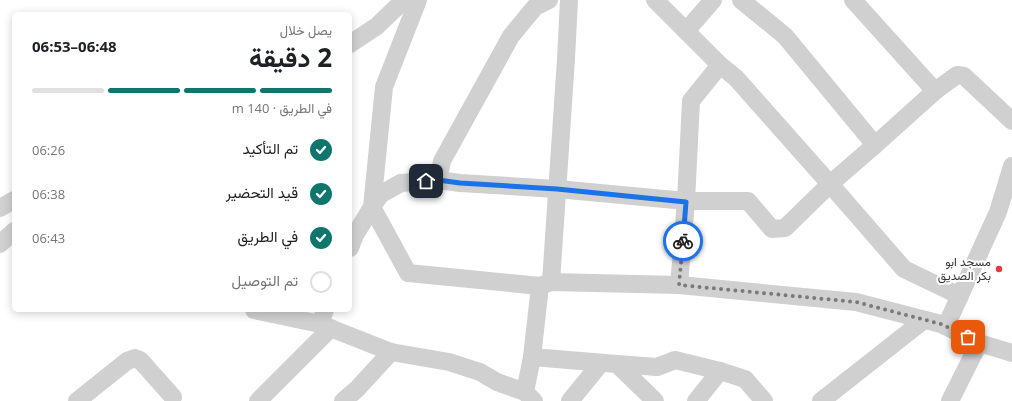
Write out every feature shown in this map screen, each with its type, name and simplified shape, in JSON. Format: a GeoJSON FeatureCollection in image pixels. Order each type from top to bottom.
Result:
{"type":"FeatureCollection","features":[{"type":"Feature","properties":{"kind":"street"},"geometry":{"type":"LineString","coordinates":[[352,43],[377,26],[404,0]]}},
{"type":"Feature","properties":{"kind":"street"},"geometry":{"type":"LineString","coordinates":[[418,0],[384,87],[372,207],[408,273],[545,284],[679,285],[856,302],[941,324],[979,343],[1012,353]]}},
{"type":"Feature","properties":{"kind":"street"},"geometry":{"type":"LineString","coordinates":[[438,180],[442,161],[511,36],[535,8],[549,0]]}},
{"type":"Feature","properties":{"kind":"street"},"geometry":{"type":"LineString","coordinates":[[267,312],[325,321],[391,352],[449,362],[480,372],[497,382],[530,397],[532,357],[545,284],[557,189],[569,0]]}},
{"type":"Feature","properties":{"kind":"street"},"geometry":{"type":"LineString","coordinates":[[655,0],[720,65],[736,78],[904,270],[960,296]]}},
{"type":"Feature","properties":{"kind":"street"},"geometry":{"type":"LineString","coordinates":[[686,31],[713,0]]}},
{"type":"Feature","properties":{"kind":"street"},"geometry":{"type":"LineString","coordinates":[[741,0],[784,36],[876,145]]}},
{"type":"Feature","properties":{"kind":"street"},"geometry":{"type":"LineString","coordinates":[[853,0],[935,91]]}},
{"type":"Feature","properties":{"kind":"street"},"geometry":{"type":"LineString","coordinates":[[679,285],[686,202],[691,101],[720,65]]}},
{"type":"Feature","properties":{"kind":"street"},"geometry":{"type":"LineString","coordinates":[[352,243],[355,235],[381,194],[401,183],[438,180],[460,183],[557,189],[686,202],[748,202],[772,229],[785,228],[830,184],[876,145],[935,91],[957,75],[964,76],[1012,121]]}},
{"type":"Feature","properties":{"kind":"street"},"geometry":{"type":"LineString","coordinates":[[946,326],[1005,210],[1012,166]]}},
{"type":"Feature","properties":{"kind":"street"},"geometry":{"type":"LineString","coordinates":[[0,208],[12,201]]}},
{"type":"Feature","properties":{"kind":"street"},"geometry":{"type":"LineString","coordinates":[[0,244],[12,233]]}},
{"type":"Feature","properties":{"kind":"street"},"geometry":{"type":"LineString","coordinates":[[821,401],[924,320]]}},
{"type":"Feature","properties":{"kind":"street"},"geometry":{"type":"LineString","coordinates":[[258,401],[325,321]]}},
{"type":"Feature","properties":{"kind":"street"},"geometry":{"type":"LineString","coordinates":[[950,401],[979,343]]}},
{"type":"Feature","properties":{"kind":"street"},"geometry":{"type":"LineString","coordinates":[[343,401],[362,395],[391,352]]}},
{"type":"Feature","properties":{"kind":"street"},"geometry":{"type":"LineString","coordinates":[[532,357],[657,367],[675,360],[745,379],[764,401]]}},
{"type":"Feature","properties":{"kind":"street"},"geometry":{"type":"LineString","coordinates":[[77,401],[127,361],[135,358],[140,360],[173,397]]}},
{"type":"Feature","properties":{"kind":"street"},"geometry":{"type":"LineString","coordinates":[[570,401],[609,364]]}},
{"type":"Feature","properties":{"kind":"street"},"geometry":{"type":"LineString","coordinates":[[609,364],[655,401]]}},
{"type":"Feature","properties":{"kind":"street"},"geometry":{"type":"LineString","coordinates":[[696,401],[720,371]]}},
{"type":"Feature","properties":{"kind":"way so far"},"geometry":{"type":"LineString","coordinates":[[683,241],[679,285],[856,302],[941,324],[968,337]]}},
{"type":"Feature","properties":{"kind":"place","name":"مسجد ابو بكر الصديق"},"geometry":{"type":"Point","coordinates":[999,269]}},
{"type":"Feature","properties":{"kind":"route"},"geometry":{"type":"LineString","coordinates":[[426,181],[438,180],[460,183],[557,189],[686,202],[683,241]]}}]}
